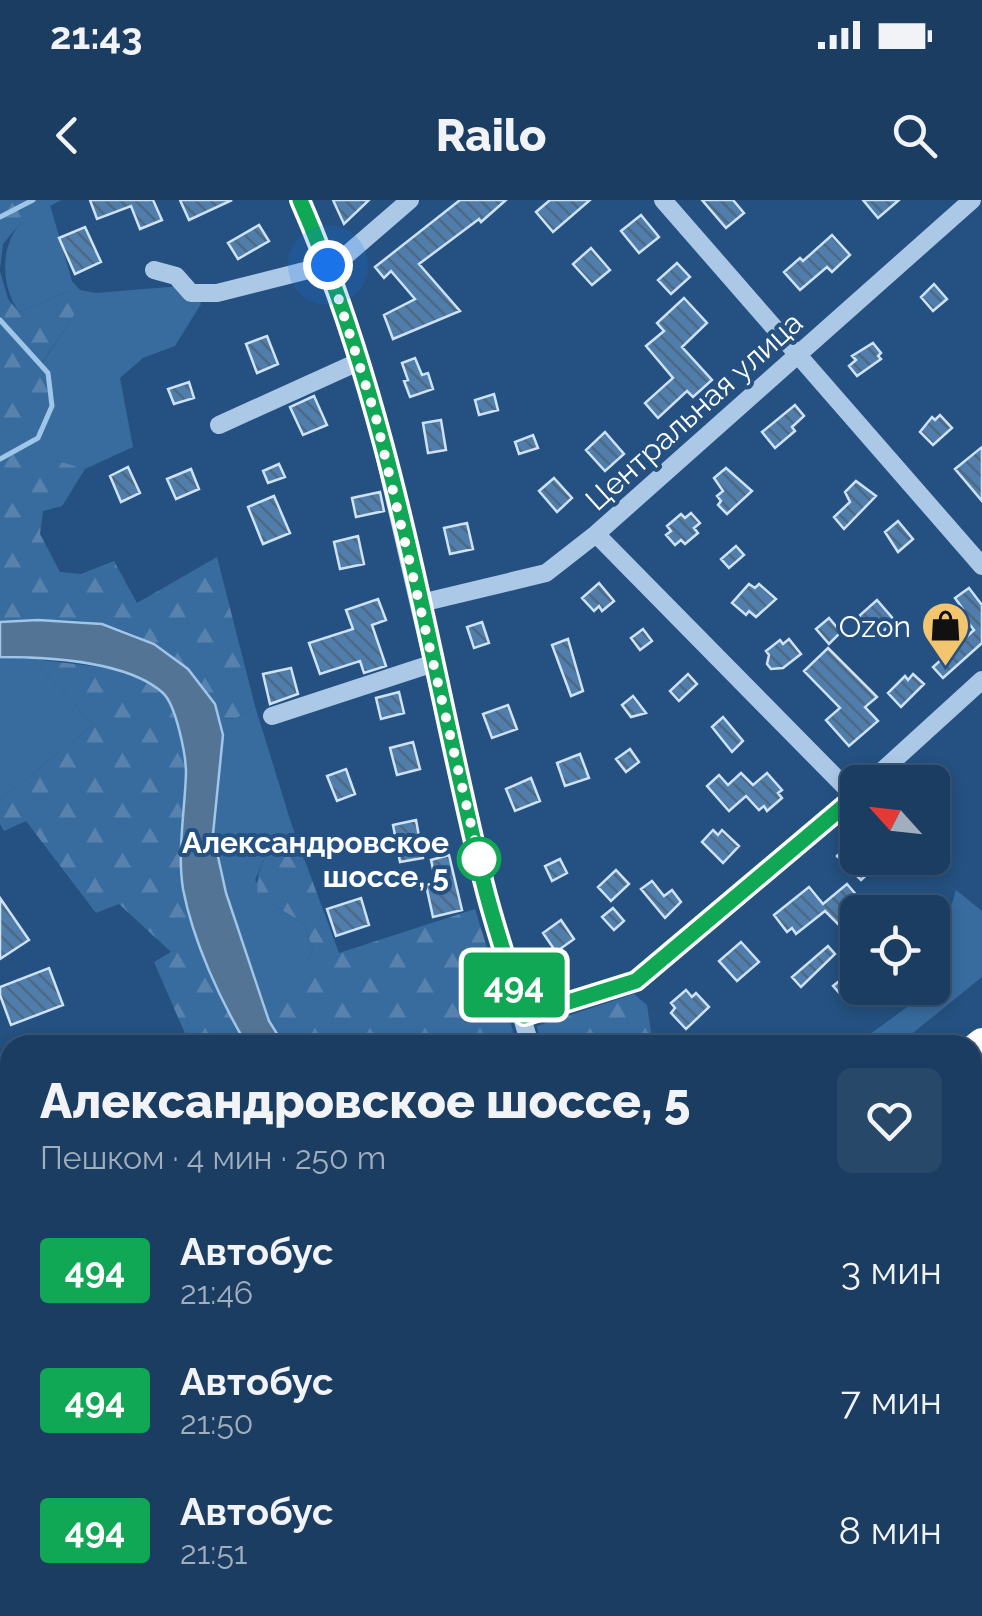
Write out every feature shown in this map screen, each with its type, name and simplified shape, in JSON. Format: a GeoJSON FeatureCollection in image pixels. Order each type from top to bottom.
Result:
{"type":"FeatureCollection","features":[{"type":"Feature","properties":{"kind":"street"},"geometry":{"type":"LineString","coordinates":[[300,200],[328,265],[376,418],[484,884],[528,1035]]}},
{"type":"Feature","properties":{"kind":"street"},"geometry":{"type":"LineString","coordinates":[[196,304],[217,293],[328,265],[344,257],[410,200]]}},
{"type":"Feature","properties":{"kind":"street"},"geometry":{"type":"LineString","coordinates":[[663,200],[982,566]]}},
{"type":"Feature","properties":{"kind":"street","name":"Центральная улица"},"geometry":{"type":"LineString","coordinates":[[421,603],[546,573],[596,534],[972,200]]}},
{"type":"Feature","properties":{"kind":"street"},"geometry":{"type":"LineString","coordinates":[[154,270],[176,276],[190,293],[217,293]]}},
{"type":"Feature","properties":{"kind":"street"},"geometry":{"type":"LineString","coordinates":[[219,425],[358,362]]}},
{"type":"Feature","properties":{"kind":"street"},"geometry":{"type":"LineString","coordinates":[[596,534],[840,780]]}},
{"type":"Feature","properties":{"kind":"street"},"geometry":{"type":"LineString","coordinates":[[272,716],[434,663]]}},
{"type":"Feature","properties":{"kind":"street"},"geometry":{"type":"LineString","coordinates":[[889,765],[982,680]]}},
{"type":"Feature","properties":{"kind":"street"},"geometry":{"type":"LineString","coordinates":[[524,1016],[636,981],[840,809]]}},
{"type":"Feature","properties":{"kind":"green space"},"geometry":{"type":"Polygon","coordinates":[[[0,200],[61,200],[21,222],[3,244],[0,269],[0,200]]]}},
{"type":"Feature","properties":{"kind":"green space"},"geometry":{"type":"Polygon","coordinates":[[[50,205],[72,281],[80,290],[96,293],[193,285],[201,304],[175,346],[143,358],[120,378],[133,447],[85,469],[18,449],[37,437],[48,419],[50,381],[41,365],[72,319],[69,291],[19,312],[8,290],[6,253],[22,221],[50,205]]]}},
{"type":"Feature","properties":{"kind":"green space"},"geometry":{"type":"Polygon","coordinates":[[[0,271],[8,299],[19,312],[69,291],[81,298],[72,319],[41,364],[51,388],[50,411],[38,433],[19,449],[85,469],[62,506],[43,511],[40,534],[60,572],[81,574],[114,561],[137,603],[217,557],[255,706],[237,718],[219,719],[202,685],[188,671],[156,646],[120,629],[77,621],[0,622],[0,271]]]}},
{"type":"Feature","properties":{"kind":"green space"},"geometry":{"type":"Polygon","coordinates":[[[0,657],[33,659],[93,725],[0,800],[0,657]]]}},
{"type":"Feature","properties":{"kind":"green space"},"geometry":{"type":"Polygon","coordinates":[[[33,659],[109,668],[140,677],[166,695],[179,730],[186,767],[183,886],[241,1035],[186,1035],[154,962],[171,952],[119,904],[96,913],[26,821],[4,831],[0,824],[0,800],[93,725],[33,659]]]}},
{"type":"Feature","properties":{"kind":"green space"},"geometry":{"type":"Polygon","coordinates":[[[255,706],[292,826],[263,861],[255,880],[274,905],[304,924],[313,950],[279,1007],[264,1002],[226,893],[213,834],[223,735],[219,719],[237,718],[255,706]]]}},
{"type":"Feature","properties":{"kind":"green space"},"geometry":{"type":"Polygon","coordinates":[[[292,826],[339,953],[475,909],[513,1035],[278,1035],[264,1002],[279,1006],[313,950],[304,924],[274,905],[259,902],[260,868],[292,826]]]}},
{"type":"Feature","properties":{"kind":"green space"},"geometry":{"type":"Polygon","coordinates":[[[956,890],[982,911],[982,977],[950,1003],[950,910],[956,890]]]}},
{"type":"Feature","properties":{"kind":"green space"},"geometry":{"type":"Polygon","coordinates":[[[634,994],[647,1005],[651,1035],[539,1035],[537,1026],[634,994]]]}},
{"type":"Feature","properties":{"kind":"green space"},"geometry":{"type":"Polygon","coordinates":[[[910,1005],[947,1005],[910,1035],[869,1035],[910,1005]]]}},
{"type":"Feature","properties":{"kind":"shaded area"},"geometry":{"type":"Polygon","coordinates":[[[0,622],[102,624],[154,644],[188,669],[215,704],[223,735],[213,834],[226,893],[269,1021],[278,1035],[242,1035],[193,929],[181,875],[186,765],[168,699],[148,682],[108,668],[63,660],[0,657],[0,622]]]}},
{"type":"Feature","properties":{"kind":"building"},"geometry":{"type":"Polygon","coordinates":[[[90,200],[153,200],[162,220],[140,229],[131,206],[97,219],[90,200]]]}},
{"type":"Feature","properties":{"kind":"building"},"geometry":{"type":"Polygon","coordinates":[[[180,200],[232,200],[189,220],[180,200]]]}},
{"type":"Feature","properties":{"kind":"building"},"geometry":{"type":"Polygon","coordinates":[[[333,200],[369,200],[344,224],[333,200]]]}},
{"type":"Feature","properties":{"kind":"building"},"geometry":{"type":"Polygon","coordinates":[[[460,200],[506,200],[419,264],[460,311],[393,339],[384,315],[415,299],[391,271],[384,278],[375,267],[460,200]]]}},
{"type":"Feature","properties":{"kind":"building"},"geometry":{"type":"Polygon","coordinates":[[[550,200],[590,200],[553,232],[536,212],[550,200]]]}},
{"type":"Feature","properties":{"kind":"building"},"geometry":{"type":"Polygon","coordinates":[[[702,200],[733,200],[744,213],[726,228],[702,200]]]}},
{"type":"Feature","properties":{"kind":"building"},"geometry":{"type":"Polygon","coordinates":[[[863,200],[899,200],[878,218],[863,200]]]}},
{"type":"Feature","properties":{"kind":"building"},"geometry":{"type":"Polygon","coordinates":[[[641,215],[659,237],[639,253],[621,231],[641,215]]]}},
{"type":"Feature","properties":{"kind":"building"},"geometry":{"type":"Polygon","coordinates":[[[259,225],[269,241],[238,259],[228,243],[259,225]]]}},
{"type":"Feature","properties":{"kind":"building"},"geometry":{"type":"Polygon","coordinates":[[[85,227],[101,262],[75,274],[59,238],[85,227]]]}},
{"type":"Feature","properties":{"kind":"building"},"geometry":{"type":"Polygon","coordinates":[[[832,235],[850,255],[832,272],[827,267],[800,290],[784,272],[832,235]]]}},
{"type":"Feature","properties":{"kind":"building"},"geometry":{"type":"Polygon","coordinates":[[[591,248],[610,270],[592,285],[573,264],[591,248]]]}},
{"type":"Feature","properties":{"kind":"building"},"geometry":{"type":"Polygon","coordinates":[[[677,263],[690,277],[671,294],[658,280],[677,263]]]}},
{"type":"Feature","properties":{"kind":"building"},"geometry":{"type":"Polygon","coordinates":[[[934,284],[947,299],[933,311],[921,297],[934,284]]]}},
{"type":"Feature","properties":{"kind":"building"},"geometry":{"type":"Polygon","coordinates":[[[684,298],[707,323],[682,347],[712,380],[693,397],[687,391],[658,418],[645,403],[673,378],[646,346],[664,331],[657,323],[684,298]]]}},
{"type":"Feature","properties":{"kind":"building"},"geometry":{"type":"Polygon","coordinates":[[[267,336],[278,364],[257,373],[246,344],[267,336]]]}},
{"type":"Feature","properties":{"kind":"building"},"geometry":{"type":"Polygon","coordinates":[[[873,343],[881,359],[857,376],[849,366],[856,360],[852,356],[873,343]]]}},
{"type":"Feature","properties":{"kind":"building"},"geometry":{"type":"Polygon","coordinates":[[[415,358],[422,375],[428,373],[433,389],[410,397],[402,363],[415,358]]]}},
{"type":"Feature","properties":{"kind":"building"},"geometry":{"type":"Polygon","coordinates":[[[189,382],[194,398],[174,404],[168,389],[189,382]]]}},
{"type":"Feature","properties":{"kind":"building"},"geometry":{"type":"Polygon","coordinates":[[[494,394],[498,410],[479,415],[475,400],[494,394]]]}},
{"type":"Feature","properties":{"kind":"building"},"geometry":{"type":"Polygon","coordinates":[[[314,396],[327,425],[303,435],[290,407],[314,396]]]}},
{"type":"Feature","properties":{"kind":"building"},"geometry":{"type":"Polygon","coordinates":[[[795,405],[804,416],[792,427],[795,431],[775,448],[762,432],[795,405]]]}},
{"type":"Feature","properties":{"kind":"building"},"geometry":{"type":"Polygon","coordinates":[[[940,415],[952,428],[933,445],[920,432],[932,417],[935,420],[940,415]]]}},
{"type":"Feature","properties":{"kind":"building"},"geometry":{"type":"Polygon","coordinates":[[[441,420],[446,450],[428,453],[423,423],[441,420]]]}},
{"type":"Feature","properties":{"kind":"building"},"geometry":{"type":"Polygon","coordinates":[[[605,432],[624,454],[605,471],[586,450],[605,432]]]}},
{"type":"Feature","properties":{"kind":"building"},"geometry":{"type":"Polygon","coordinates":[[[533,435],[538,448],[519,454],[515,442],[533,435]]]}},
{"type":"Feature","properties":{"kind":"building"},"geometry":{"type":"Polygon","coordinates":[[[982,447],[982,501],[955,469],[982,447]]]}},
{"type":"Feature","properties":{"kind":"building"},"geometry":{"type":"Polygon","coordinates":[[[279,464],[285,477],[268,483],[263,471],[279,464]]]}},
{"type":"Feature","properties":{"kind":"building"},"geometry":{"type":"Polygon","coordinates":[[[128,467],[140,493],[121,502],[110,476],[128,467]]]}},
{"type":"Feature","properties":{"kind":"building"},"geometry":{"type":"Polygon","coordinates":[[[726,468],[752,491],[727,514],[718,505],[721,501],[717,496],[723,491],[714,478],[726,468]]]}},
{"type":"Feature","properties":{"kind":"building"},"geometry":{"type":"Polygon","coordinates":[[[191,469],[199,489],[176,499],[167,479],[191,469]]]}},
{"type":"Feature","properties":{"kind":"building"},"geometry":{"type":"Polygon","coordinates":[[[554,478],[572,498],[557,512],[539,491],[554,478]]]}},
{"type":"Feature","properties":{"kind":"building"},"geometry":{"type":"Polygon","coordinates":[[[856,481],[876,496],[844,529],[834,517],[850,502],[845,492],[856,481]]]}},
{"type":"Feature","properties":{"kind":"building"},"geometry":{"type":"Polygon","coordinates":[[[380,492],[384,511],[356,517],[352,498],[380,492]]]}},
{"type":"Feature","properties":{"kind":"building"},"geometry":{"type":"Polygon","coordinates":[[[274,496],[290,533],[263,544],[248,507],[274,496]]]}},
{"type":"Feature","properties":{"kind":"building"},"geometry":{"type":"Polygon","coordinates":[[[691,513],[700,523],[694,528],[698,533],[685,544],[681,540],[675,545],[666,535],[671,531],[667,526],[681,514],[685,518],[691,513]]]}},
{"type":"Feature","properties":{"kind":"building"},"geometry":{"type":"Polygon","coordinates":[[[898,521],[913,539],[898,552],[885,532],[898,521]]]}},
{"type":"Feature","properties":{"kind":"building"},"geometry":{"type":"Polygon","coordinates":[[[467,523],[473,549],[450,554],[444,528],[467,523]]]}},
{"type":"Feature","properties":{"kind":"building"},"geometry":{"type":"Polygon","coordinates":[[[358,536],[364,564],[340,569],[334,542],[358,536]]]}},
{"type":"Feature","properties":{"kind":"building"},"geometry":{"type":"Polygon","coordinates":[[[736,546],[744,555],[729,568],[721,559],[736,546]]]}},
{"type":"Feature","properties":{"kind":"building"},"geometry":{"type":"Polygon","coordinates":[[[599,583],[614,601],[602,611],[599,606],[594,611],[582,598],[599,583]]]}},
{"type":"Feature","properties":{"kind":"building"},"geometry":{"type":"Polygon","coordinates":[[[749,584],[755,588],[759,584],[776,599],[756,617],[749,611],[746,615],[732,603],[749,584]]]}},
{"type":"Feature","properties":{"kind":"building"},"geometry":{"type":"Polygon","coordinates":[[[969,588],[982,605],[982,643],[943,678],[933,667],[974,630],[955,598],[969,588]]]}},
{"type":"Feature","properties":{"kind":"building"},"geometry":{"type":"Polygon","coordinates":[[[378,599],[386,620],[372,625],[386,666],[364,673],[360,661],[320,674],[309,643],[353,629],[346,610],[378,599]]]}},
{"type":"Feature","properties":{"kind":"building"},"geometry":{"type":"Polygon","coordinates":[[[877,600],[895,621],[877,637],[859,616],[877,600]]]}},
{"type":"Feature","properties":{"kind":"building"},"geometry":{"type":"Polygon","coordinates":[[[829,618],[841,632],[829,644],[816,629],[829,618]]]}},
{"type":"Feature","properties":{"kind":"building"},"geometry":{"type":"Polygon","coordinates":[[[482,622],[489,643],[474,648],[467,627],[482,622]]]}},
{"type":"Feature","properties":{"kind":"building"},"geometry":{"type":"Polygon","coordinates":[[[643,629],[652,641],[640,650],[631,638],[643,629]]]}},
{"type":"Feature","properties":{"kind":"building"},"geometry":{"type":"Polygon","coordinates":[[[568,639],[583,691],[571,696],[552,645],[568,639]]]}},
{"type":"Feature","properties":{"kind":"building"},"geometry":{"type":"Polygon","coordinates":[[[789,639],[801,654],[783,668],[771,669],[766,651],[780,640],[783,644],[789,639]]]}},
{"type":"Feature","properties":{"kind":"building"},"geometry":{"type":"Polygon","coordinates":[[[828,648],[877,697],[865,707],[878,721],[849,746],[826,720],[840,708],[804,671],[828,648]]]}},
{"type":"Feature","properties":{"kind":"building"},"geometry":{"type":"Polygon","coordinates":[[[291,668],[298,694],[270,704],[263,674],[291,668]]]}},
{"type":"Feature","properties":{"kind":"building"},"geometry":{"type":"Polygon","coordinates":[[[688,674],[697,684],[679,701],[670,691],[688,674]]]}},
{"type":"Feature","properties":{"kind":"building"},"geometry":{"type":"Polygon","coordinates":[[[913,674],[924,684],[901,707],[888,693],[905,676],[908,680],[913,674]]]}},
{"type":"Feature","properties":{"kind":"building"},"geometry":{"type":"Polygon","coordinates":[[[399,692],[404,713],[381,719],[376,698],[399,692]]]}},
{"type":"Feature","properties":{"kind":"building"},"geometry":{"type":"Polygon","coordinates":[[[633,696],[646,713],[631,717],[622,705],[633,696]]]}},
{"type":"Feature","properties":{"kind":"building"},"geometry":{"type":"Polygon","coordinates":[[[508,705],[517,729],[492,738],[483,714],[508,705]]]}},
{"type":"Feature","properties":{"kind":"building"},"geometry":{"type":"Polygon","coordinates":[[[723,717],[743,741],[732,752],[712,727],[723,717]]]}},
{"type":"Feature","properties":{"kind":"building"},"geometry":{"type":"Polygon","coordinates":[[[413,742],[420,769],[397,775],[390,748],[413,742]]]}},
{"type":"Feature","properties":{"kind":"building"},"geometry":{"type":"Polygon","coordinates":[[[630,749],[639,762],[626,772],[616,759],[630,749]]]}},
{"type":"Feature","properties":{"kind":"building"},"geometry":{"type":"Polygon","coordinates":[[[580,754],[589,778],[565,786],[557,763],[580,754]]]}},
{"type":"Feature","properties":{"kind":"building"},"geometry":{"type":"Polygon","coordinates":[[[346,769],[355,794],[337,801],[327,776],[346,769]]]}},
{"type":"Feature","properties":{"kind":"building"},"geometry":{"type":"Polygon","coordinates":[[[741,773],[753,785],[767,773],[782,790],[778,793],[782,798],[767,811],[764,806],[759,810],[746,796],[729,811],[707,786],[719,775],[728,785],[741,773]]]}},
{"type":"Feature","properties":{"kind":"building"},"geometry":{"type":"Polygon","coordinates":[[[531,778],[540,801],[515,811],[506,789],[531,778]]]}},
{"type":"Feature","properties":{"kind":"building"},"geometry":{"type":"Polygon","coordinates":[[[416,820],[423,858],[400,862],[393,825],[416,820]]]}},
{"type":"Feature","properties":{"kind":"building"},"geometry":{"type":"Polygon","coordinates":[[[713,830],[718,835],[722,830],[739,846],[723,863],[702,842],[713,830]]]}},
{"type":"Feature","properties":{"kind":"building"},"geometry":{"type":"Polygon","coordinates":[[[449,855],[462,910],[433,917],[426,885],[436,883],[431,860],[449,855]]]}},
{"type":"Feature","properties":{"kind":"building"},"geometry":{"type":"Polygon","coordinates":[[[560,859],[567,873],[552,881],[545,866],[560,859]]]}},
{"type":"Feature","properties":{"kind":"building"},"geometry":{"type":"Polygon","coordinates":[[[616,870],[629,884],[611,901],[598,887],[616,870]]]}},
{"type":"Feature","properties":{"kind":"building"},"geometry":{"type":"Polygon","coordinates":[[[652,881],[664,896],[672,890],[681,902],[665,918],[641,889],[652,881]]]}},
{"type":"Feature","properties":{"kind":"building"},"geometry":{"type":"Polygon","coordinates":[[[847,884],[856,895],[840,895],[840,926],[825,911],[796,934],[792,928],[787,932],[774,915],[809,887],[823,904],[847,884]]]}},
{"type":"Feature","properties":{"kind":"building"},"geometry":{"type":"Polygon","coordinates":[[[0,898],[29,940],[0,959],[0,898]]]}},
{"type":"Feature","properties":{"kind":"building"},"geometry":{"type":"Polygon","coordinates":[[[361,898],[369,925],[336,936],[327,909],[361,898]]]}},
{"type":"Feature","properties":{"kind":"building"},"geometry":{"type":"Polygon","coordinates":[[[613,908],[624,921],[614,930],[602,917],[613,908]]]}},
{"type":"Feature","properties":{"kind":"building"},"geometry":{"type":"Polygon","coordinates":[[[561,920],[574,939],[556,952],[543,933],[561,920]]]}},
{"type":"Feature","properties":{"kind":"building"},"geometry":{"type":"Polygon","coordinates":[[[741,942],[759,962],[737,981],[719,961],[741,942]]]}},
{"type":"Feature","properties":{"kind":"building"},"geometry":{"type":"Polygon","coordinates":[[[828,946],[835,954],[801,987],[792,977],[828,946]]]}},
{"type":"Feature","properties":{"kind":"building"},"geometry":{"type":"Polygon","coordinates":[[[49,968],[63,1005],[11,1025],[0,987],[49,968]]]}},
{"type":"Feature","properties":{"kind":"building"},"geometry":{"type":"Polygon","coordinates":[[[686,990],[692,997],[696,993],[709,1007],[686,1029],[671,1013],[675,1008],[671,1003],[686,990]]]}},
{"type":"Feature","properties":{"kind":"waterway"},"geometry":{"type":"LineString","coordinates":[[0,217],[33,200]]}},
{"type":"Feature","properties":{"kind":"waterway"},"geometry":{"type":"LineString","coordinates":[[0,320],[48,373],[52,406],[38,438],[0,459]]}},
{"type":"Feature","properties":{"kind":"bus line","name":"494"},"geometry":{"type":"LineString","coordinates":[[300,200],[324,254],[376,418],[484,884],[524,1016],[636,981],[840,809]]}},
{"type":"Feature","properties":{"kind":"place","name":"Ozon"},"geometry":{"type":"Point","coordinates":[946,668]}},
{"type":"Feature","properties":{"kind":"place","name":"Александровское шоссе, 5"},"geometry":{"type":"Point","coordinates":[479,859]}},
{"type":"Feature","properties":{"kind":"route"},"geometry":{"type":"LineString","coordinates":[[328,265],[376,418],[479,859]]}}]}
